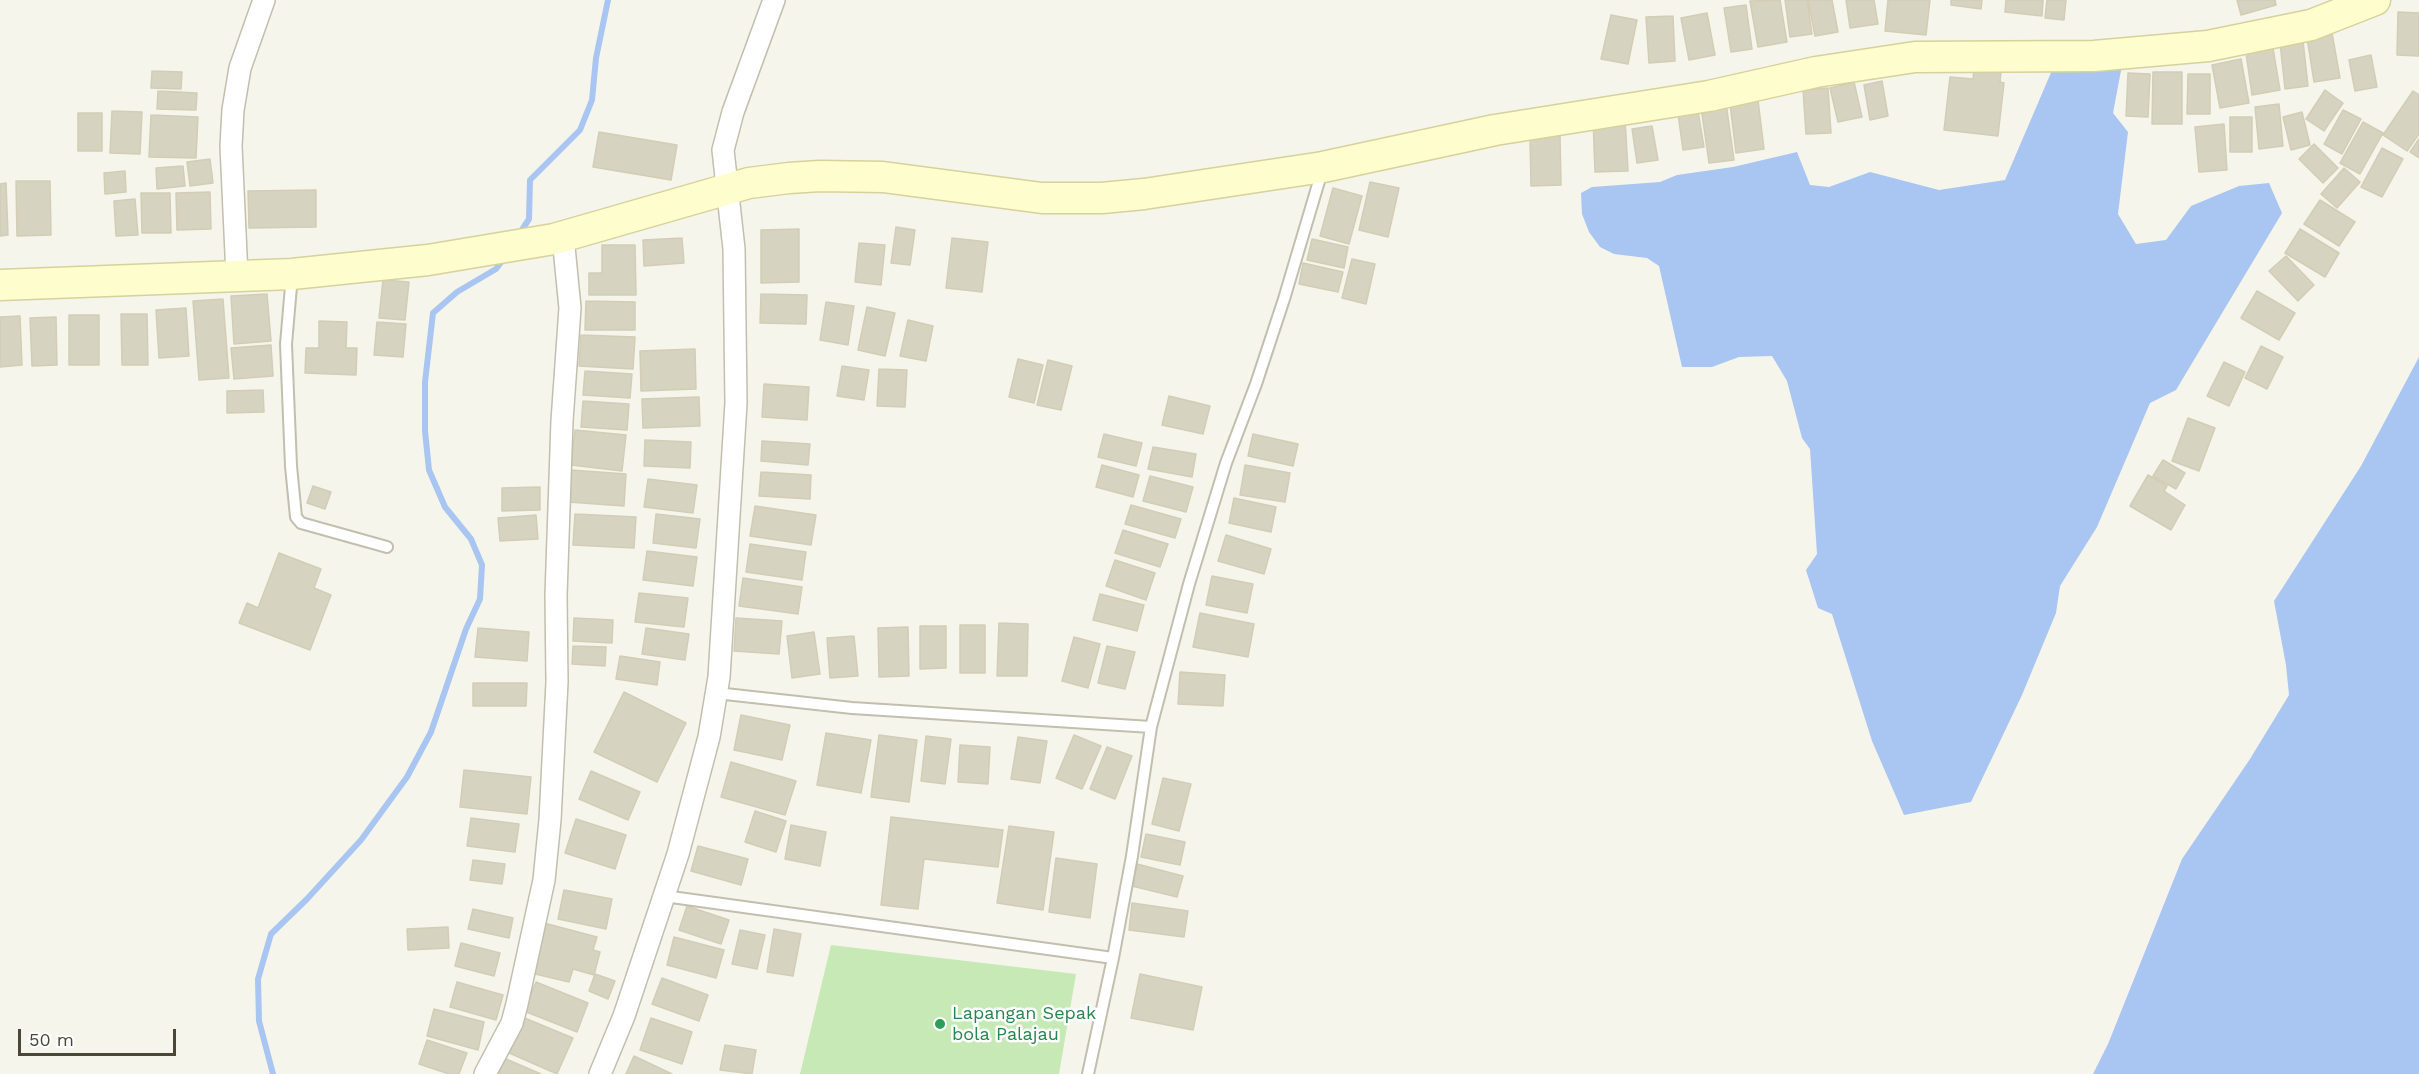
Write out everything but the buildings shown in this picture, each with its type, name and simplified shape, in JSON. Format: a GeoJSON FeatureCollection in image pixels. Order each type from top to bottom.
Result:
{"type":"FeatureCollection","features":[{"type":"Feature","properties":{"kind":"main road"},"geometry":{"type":"LineString","coordinates":[[0,285],[292,274],[498,249],[559,238],[727,189],[789,178],[850,176],[922,181],[1042,198],[1102,198],[1213,185],[1323,167],[1495,130],[1709,96],[1816,72],[1893,60],[1965,55],[2094,56],[2208,46],[2310,25],[2376,0]]}},
{"type":"Feature","properties":{"kind":"street"},"geometry":{"type":"LineString","coordinates":[[237,276],[231,146],[233,110],[240,68],[264,0]]}},
{"type":"Feature","properties":{"kind":"street"},"geometry":{"type":"LineString","coordinates":[[600,1074],[624,1016],[697,789],[716,693],[723,646],[736,403],[735,278],[723,169],[726,134],[774,0]]}},
{"type":"Feature","properties":{"kind":"street"},"geometry":{"type":"LineString","coordinates":[[485,1074],[512,1023],[517,1004],[544,880],[550,820],[557,682],[556,595],[561,444],[570,309],[559,238]]}},
{"type":"Feature","properties":{"kind":"lane"},"geometry":{"type":"LineString","coordinates":[[1088,1074],[1132,856],[1151,727],[1204,528],[1256,384],[1323,167]]}},
{"type":"Feature","properties":{"kind":"lane"},"geometry":{"type":"LineString","coordinates":[[292,274],[286,344],[291,466],[296,517],[301,523],[387,547]]}},
{"type":"Feature","properties":{"kind":"lane"},"geometry":{"type":"LineString","coordinates":[[716,693],[852,708],[1151,727]]}},
{"type":"Feature","properties":{"kind":"lane"},"geometry":{"type":"LineString","coordinates":[[664,896],[1113,958]]}},
{"type":"Feature","properties":{"kind":"green space","name":"Lapangan Sepak bola Palajau"},"geometry":{"type":"Polygon","coordinates":[[[831,945],[1076,974],[1059,1074],[800,1074],[831,945]]]}},
{"type":"Feature","properties":{"kind":"water"},"geometry":{"type":"Polygon","coordinates":[[[2123,60],[2113,113],[2128,132],[2118,214],[2136,244],[2166,240],[2191,206],[2239,186],[2269,183],[2282,213],[2176,390],[2150,403],[2097,527],[2060,586],[2056,613],[2022,695],[1971,802],[1904,815],[1872,741],[1832,614],[1818,608],[1806,570],[1817,554],[1810,449],[1802,438],[1787,381],[1772,356],[1739,357],[1712,367],[1682,367],[1659,266],[1647,258],[1614,254],[1600,247],[1589,232],[1582,214],[1581,193],[1592,187],[1660,182],[1677,175],[1733,167],[1797,152],[1810,185],[1829,187],[1870,172],[1939,190],[2005,180],[2056,61],[2123,60]]]}},
{"type":"Feature","properties":{"kind":"water"},"geometry":{"type":"Polygon","coordinates":[[[2419,357],[2419,1074],[2093,1074],[2108,1044],[2182,859],[2250,759],[2289,695],[2274,601],[2361,466],[2419,357]]]}},
{"type":"Feature","properties":{"kind":"waterway"},"geometry":{"type":"LineString","coordinates":[[518,236],[529,219],[530,180],[580,130],[592,100],[596,58],[608,0]]}},
{"type":"Feature","properties":{"kind":"waterway"},"geometry":{"type":"LineString","coordinates":[[273,1074],[259,1021],[258,979],[271,934],[361,840],[407,777],[431,732],[466,629],[480,599],[482,565],[471,539],[445,507],[429,470],[425,431],[425,382],[433,313],[457,292],[496,269],[505,257]]}},
{"type":"Feature","properties":{"kind":"place","name":"Lapangan Sepak bola Palajau"},"geometry":{"type":"Point","coordinates":[940,1024]}}]}
